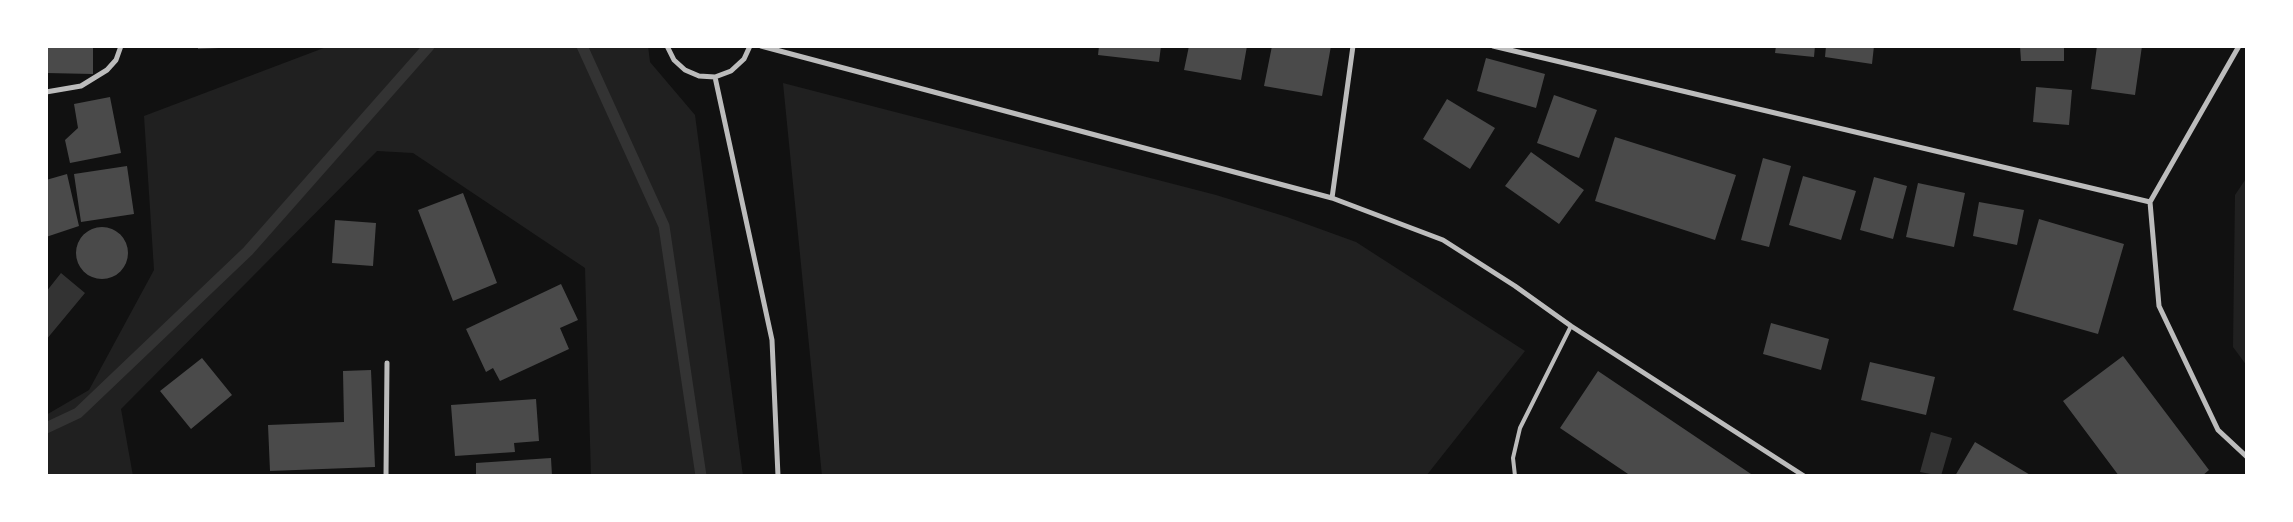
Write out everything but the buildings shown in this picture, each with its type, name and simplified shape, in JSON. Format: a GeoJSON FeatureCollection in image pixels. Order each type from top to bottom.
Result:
{"type":"FeatureCollection","features":[{"type":"Feature","properties":{"kind":"street"},"geometry":{"type":"LineString","coordinates":[[46,92],[81,86],[107,70],[116,60],[121,46]]}},
{"type":"Feature","properties":{"kind":"street"},"geometry":{"type":"LineString","coordinates":[[667,46],[674,60],[685,70],[699,76],[715,77],[731,70],[744,59],[750,46]]}},
{"type":"Feature","properties":{"kind":"street"},"geometry":{"type":"LineString","coordinates":[[761,46],[1332,198],[1443,240],[1571,326],[1804,476]]}},
{"type":"Feature","properties":{"kind":"street"},"geometry":{"type":"LineString","coordinates":[[1332,198],[1353,46]]}},
{"type":"Feature","properties":{"kind":"street"},"geometry":{"type":"LineString","coordinates":[[1493,46],[2150,202]]}},
{"type":"Feature","properties":{"kind":"street"},"geometry":{"type":"LineString","coordinates":[[2239,46],[2150,202],[2159,306],[2218,430],[2247,457]]}},
{"type":"Feature","properties":{"kind":"street"},"geometry":{"type":"LineString","coordinates":[[715,77],[772,340],[778,476]]}},
{"type":"Feature","properties":{"kind":"street"},"geometry":{"type":"LineString","coordinates":[[386,476],[387,363]]}},
{"type":"Feature","properties":{"kind":"lane"},"geometry":{"type":"LineString","coordinates":[[1515,476],[1514,458],[1520,428],[1571,326]]}},
{"type":"Feature","properties":{"kind":"shaded area"},"geometry":{"type":"Polygon","coordinates":[[[329,46],[648,46],[650,62],[695,115],[743,476],[591,476],[585,268],[413,153],[377,151],[121,409],[133,476],[46,476],[46,415],[89,390],[154,270],[144,116],[329,46]]]}},
{"type":"Feature","properties":{"kind":"shaded area"},"geometry":{"type":"Polygon","coordinates":[[[783,83],[1216,195],[1287,217],[1356,242],[1525,351],[1426,476],[822,476],[783,83]]]}},
{"type":"Feature","properties":{"kind":"shaded area"},"geometry":{"type":"Polygon","coordinates":[[[2247,177],[2247,366],[2233,347],[2235,195],[2247,177]]]}},
{"type":"Feature","properties":{"kind":"shaded area"},"geometry":{"type":"Polygon","coordinates":[[[61,273],[85,293],[46,340],[46,292],[61,273]]]}},
{"type":"Feature","properties":{"kind":"shaded area"},"geometry":{"type":"Polygon","coordinates":[[[1931,432],[1952,438],[1941,476],[1920,472],[1931,432]]]}},
{"type":"Feature","properties":{"kind":"waterway"},"geometry":{"type":"LineString","coordinates":[[46,428],[78,413],[248,251],[429,46]]}},
{"type":"Feature","properties":{"kind":"waterway"},"geometry":{"type":"LineString","coordinates":[[582,46],[664,226],[701,476]]}}]}
